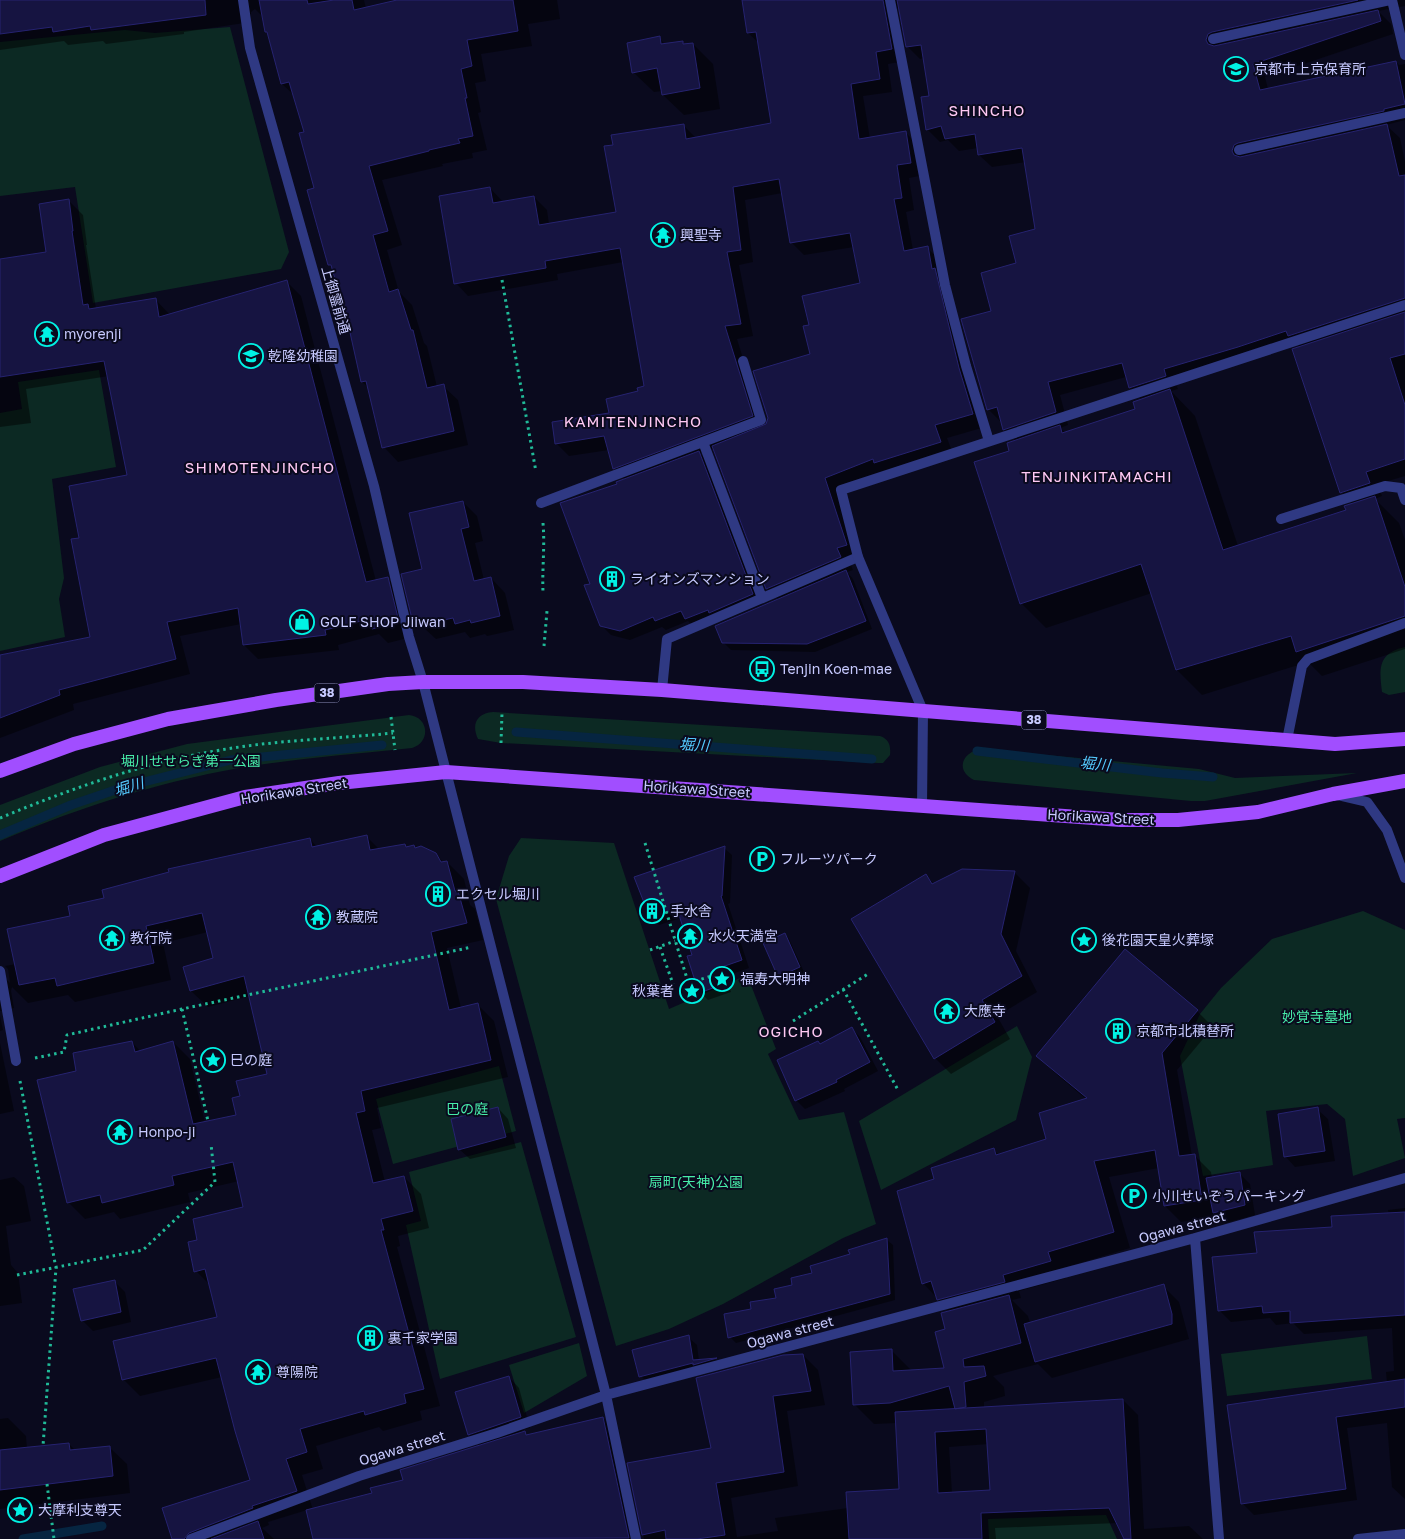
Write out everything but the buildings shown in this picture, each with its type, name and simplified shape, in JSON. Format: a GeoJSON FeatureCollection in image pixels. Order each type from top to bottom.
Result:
{"type":"FeatureCollection","features":[{"type":"Feature","properties":{"kind":"main road","name":"38"},"geometry":{"type":"LineString","coordinates":[[0,770],[74,744],[168,719],[276,700],[388,684],[422,682],[523,682],[662,690],[1335,744],[1405,738]]}},
{"type":"Feature","properties":{"kind":"main road","name":"Horikawa Street"},"geometry":{"type":"LineString","coordinates":[[0,876],[104,835],[245,797],[339,782],[446,772],[1122,820],[1178,820],[1258,812],[1333,794],[1405,781]]}},
{"type":"Feature","properties":{"kind":"street","name":"上御霊前通"},"geometry":{"type":"LineString","coordinates":[[243,0],[250,48],[374,486],[409,637],[446,772],[606,1395],[636,1539]]}},
{"type":"Feature","properties":{"kind":"street"},"geometry":{"type":"LineString","coordinates":[[890,0],[945,285],[966,366],[989,441]]}},
{"type":"Feature","properties":{"kind":"street"},"geometry":{"type":"LineString","coordinates":[[1214,39],[1391,0],[1405,55]]}},
{"type":"Feature","properties":{"kind":"street"},"geometry":{"type":"LineString","coordinates":[[1239,150],[1405,113]]}},
{"type":"Feature","properties":{"kind":"street"},"geometry":{"type":"LineString","coordinates":[[922,806],[923,711],[858,557],[841,490],[1405,305]]}},
{"type":"Feature","properties":{"kind":"street"},"geometry":{"type":"LineString","coordinates":[[541,503],[761,420],[744,361]]}},
{"type":"Feature","properties":{"kind":"street"},"geometry":{"type":"LineString","coordinates":[[703,442],[762,598]]}},
{"type":"Feature","properties":{"kind":"street"},"geometry":{"type":"LineString","coordinates":[[1281,519],[1385,486],[1401,488],[1405,500]]}},
{"type":"Feature","properties":{"kind":"street"},"geometry":{"type":"LineString","coordinates":[[662,690],[667,639],[858,557]]}},
{"type":"Feature","properties":{"kind":"street"},"geometry":{"type":"LineString","coordinates":[[1287,740],[1302,666],[1308,659],[1405,623]]}},
{"type":"Feature","properties":{"kind":"street"},"geometry":{"type":"LineString","coordinates":[[1333,794],[1366,802],[1387,830],[1405,878]]}},
{"type":"Feature","properties":{"kind":"street"},"geometry":{"type":"LineString","coordinates":[[0,971],[16,1061]]}},
{"type":"Feature","properties":{"kind":"street","name":"Ogawa street"},"geometry":{"type":"LineString","coordinates":[[191,1539],[359,1476],[497,1433],[606,1395],[1195,1238],[1405,1178]]}},
{"type":"Feature","properties":{"kind":"street"},"geometry":{"type":"LineString","coordinates":[[1195,1238],[1219,1539]]}},
{"type":"Feature","properties":{"kind":"street"},"geometry":{"type":"LineString","coordinates":[[1358,1539],[1405,1534]]}},
{"type":"Feature","properties":{"kind":"path"},"geometry":{"type":"LineString","coordinates":[[502,280],[536,472]]}},
{"type":"Feature","properties":{"kind":"path"},"geometry":{"type":"LineString","coordinates":[[541,503],[545,544],[542,573],[543,592]]}},
{"type":"Feature","properties":{"kind":"path"},"geometry":{"type":"LineString","coordinates":[[544,646],[547,611]]}},
{"type":"Feature","properties":{"kind":"path"},"geometry":{"type":"LineString","coordinates":[[501,743],[502,713]]}},
{"type":"Feature","properties":{"kind":"path"},"geometry":{"type":"LineString","coordinates":[[391,717],[395,750]]}},
{"type":"Feature","properties":{"kind":"path"},"geometry":{"type":"LineString","coordinates":[[0,818],[66,790],[136,769],[214,751],[262,744],[393,733]]}},
{"type":"Feature","properties":{"kind":"path"},"geometry":{"type":"LineString","coordinates":[[645,843],[689,984],[718,974]]}},
{"type":"Feature","properties":{"kind":"path"},"geometry":{"type":"LineString","coordinates":[[650,950],[675,941]]}},
{"type":"Feature","properties":{"kind":"path"},"geometry":{"type":"LineString","coordinates":[[43,1446],[56,1268],[16,1061],[64,1052],[67,1035],[490,943]]}},
{"type":"Feature","properties":{"kind":"path"},"geometry":{"type":"LineString","coordinates":[[660,947],[673,984]]}},
{"type":"Feature","properties":{"kind":"path"},"geometry":{"type":"LineString","coordinates":[[793,1020],[868,974]]}},
{"type":"Feature","properties":{"kind":"path"},"geometry":{"type":"LineString","coordinates":[[843,989],[898,1090]]}},
{"type":"Feature","properties":{"kind":"path"},"geometry":{"type":"LineString","coordinates":[[182,1009],[208,1121]]}},
{"type":"Feature","properties":{"kind":"path"},"geometry":{"type":"LineString","coordinates":[[769,1031],[774,1029]]}},
{"type":"Feature","properties":{"kind":"path"},"geometry":{"type":"LineString","coordinates":[[16,1275],[143,1250],[214,1182],[212,1144]]}},
{"type":"Feature","properties":{"kind":"path"},"geometry":{"type":"LineString","coordinates":[[47,1484],[54,1539]]}},
{"type":"Feature","properties":{"kind":"green space"},"geometry":{"type":"Polygon","coordinates":[[[230,27],[289,252],[281,269],[93,303],[75,187],[0,196],[0,42],[125,30],[155,33],[230,27]]]}},
{"type":"Feature","properties":{"kind":"green space"},"geometry":{"type":"Polygon","coordinates":[[[99,370],[116,467],[52,479],[64,578],[59,599],[65,637],[0,651],[0,413],[22,409],[18,382],[99,370]]]}},
{"type":"Feature","properties":{"kind":"green space"},"geometry":{"type":"Polygon","coordinates":[[[1405,647],[1405,692],[1389,695],[1382,692],[1382,663],[1390,653],[1405,647]]]}},
{"type":"Feature","properties":{"kind":"green space"},"geometry":{"type":"Polygon","coordinates":[[[487,713],[880,736],[889,743],[890,755],[883,763],[878,763],[501,743],[478,739],[475,729],[477,720],[487,713]]]}},
{"type":"Feature","properties":{"kind":"green space","name":"堀川せせらぎ第一公園"},"geometry":{"type":"Polygon","coordinates":[[[409,715],[421,720],[425,730],[422,741],[412,748],[283,762],[197,776],[97,804],[0,841],[0,805],[100,767],[187,744],[409,715]]]}},
{"type":"Feature","properties":{"kind":"green space"},"geometry":{"type":"Polygon","coordinates":[[[982,749],[1199,769],[1235,778],[1357,773],[1205,801],[1191,801],[974,780],[964,771],[963,761],[970,753],[982,749]]]}},
{"type":"Feature","properties":{"kind":"green space","name":"扇町(天神)公園"},"geometry":{"type":"Polygon","coordinates":[[[521,838],[614,843],[669,1009],[747,975],[776,1049],[768,1054],[799,1120],[844,1112],[876,1224],[843,1238],[723,1304],[669,1329],[616,1346],[496,899],[509,856],[521,838]]]}},
{"type":"Feature","properties":{"kind":"green space","name":"妙覚寺墓地"},"geometry":{"type":"Polygon","coordinates":[[[1363,911],[1405,930],[1405,1118],[1397,1119],[1405,1158],[1353,1176],[1345,1119],[1327,1104],[1266,1111],[1273,1165],[1203,1176],[1180,1056],[1200,1014],[1221,988],[1272,939],[1363,911]]]}},
{"type":"Feature","properties":{"kind":"green space"},"geometry":{"type":"Polygon","coordinates":[[[1017,1026],[1032,1057],[1016,1120],[881,1190],[859,1121],[1017,1026]]]}},
{"type":"Feature","properties":{"kind":"green space","name":"巴の庭"},"geometry":{"type":"Polygon","coordinates":[[[499,1066],[516,1131],[393,1164],[376,1099],[499,1066]]]}},
{"type":"Feature","properties":{"kind":"green space"},"geometry":{"type":"Polygon","coordinates":[[[521,1142],[576,1337],[440,1379],[406,1225],[421,1221],[409,1172],[521,1142]]]}},
{"type":"Feature","properties":{"kind":"green space"},"geometry":{"type":"Polygon","coordinates":[[[1367,1336],[1372,1379],[1227,1396],[1221,1354],[1367,1336]]]}},
{"type":"Feature","properties":{"kind":"green space"},"geometry":{"type":"Polygon","coordinates":[[[579,1343],[587,1376],[524,1413],[509,1365],[579,1343]]]}},
{"type":"Feature","properties":{"kind":"green space"},"geometry":{"type":"Polygon","coordinates":[[[1106,1515],[1117,1539],[989,1539],[988,1519],[1106,1515]]]}},
{"type":"Feature","properties":{"kind":"waterway","name":"堀川"},"geometry":{"type":"LineString","coordinates":[[516,732],[872,759]]}},
{"type":"Feature","properties":{"kind":"waterway","name":"堀川"},"geometry":{"type":"LineString","coordinates":[[0,835],[71,805],[124,787],[231,760],[382,745]]}},
{"type":"Feature","properties":{"kind":"waterway","name":"堀川"},"geometry":{"type":"LineString","coordinates":[[977,751],[1162,773],[1213,777]]}},
{"type":"Feature","properties":{"kind":"waterway"},"geometry":{"type":"LineString","coordinates":[[23,1539],[102,1526]]}},
{"type":"Feature","properties":{"kind":"place","name":"京都市上京保育所"},"geometry":{"type":"Point","coordinates":[1236,69]}},
{"type":"Feature","properties":{"kind":"place","name":"興聖寺"},"geometry":{"type":"Point","coordinates":[663,235]}},
{"type":"Feature","properties":{"kind":"place","name":"myorenji"},"geometry":{"type":"Point","coordinates":[47,334]}},
{"type":"Feature","properties":{"kind":"place","name":"乾隆幼稚園"},"geometry":{"type":"Point","coordinates":[251,356]}},
{"type":"Feature","properties":{"kind":"place","name":"ライオンズマンション"},"geometry":{"type":"Point","coordinates":[612,579]}},
{"type":"Feature","properties":{"kind":"place","name":"GOLF SHOP Jiiwan"},"geometry":{"type":"Point","coordinates":[302,622]}},
{"type":"Feature","properties":{"kind":"place","name":"Tenjin Koen-mae"},"geometry":{"type":"Point","coordinates":[762,669]}},
{"type":"Feature","properties":{"kind":"place","name":"フルーツパーク"},"geometry":{"type":"Point","coordinates":[762,859]}},
{"type":"Feature","properties":{"kind":"place","name":"エクセル堀川"},"geometry":{"type":"Point","coordinates":[438,894]}},
{"type":"Feature","properties":{"kind":"place","name":"手水舎"},"geometry":{"type":"Point","coordinates":[652,911]}},
{"type":"Feature","properties":{"kind":"place","name":"教蔵院"},"geometry":{"type":"Point","coordinates":[318,917]}},
{"type":"Feature","properties":{"kind":"place","name":"水火天満宮"},"geometry":{"type":"Point","coordinates":[690,936]}},
{"type":"Feature","properties":{"kind":"place","name":"教行院"},"geometry":{"type":"Point","coordinates":[112,938]}},
{"type":"Feature","properties":{"kind":"place","name":"後花園天皇火葬塚"},"geometry":{"type":"Point","coordinates":[1084,940]}},
{"type":"Feature","properties":{"kind":"place","name":"福寿大明神"},"geometry":{"type":"Point","coordinates":[722,979]}},
{"type":"Feature","properties":{"kind":"place","name":"秋葉者"},"geometry":{"type":"Point","coordinates":[692,991]}},
{"type":"Feature","properties":{"kind":"place","name":"大應寺"},"geometry":{"type":"Point","coordinates":[947,1011]}},
{"type":"Feature","properties":{"kind":"place","name":"京都市北積替所"},"geometry":{"type":"Point","coordinates":[1118,1031]}},
{"type":"Feature","properties":{"kind":"place","name":"巳の庭"},"geometry":{"type":"Point","coordinates":[213,1060]}},
{"type":"Feature","properties":{"kind":"place","name":"Honpo-ji"},"geometry":{"type":"Point","coordinates":[120,1132]}},
{"type":"Feature","properties":{"kind":"place","name":"小川せいぞうパーキング"},"geometry":{"type":"Point","coordinates":[1134,1196]}},
{"type":"Feature","properties":{"kind":"place","name":"裏千家学園"},"geometry":{"type":"Point","coordinates":[370,1338]}},
{"type":"Feature","properties":{"kind":"place","name":"尊陽院"},"geometry":{"type":"Point","coordinates":[258,1372]}},
{"type":"Feature","properties":{"kind":"place","name":"大摩利支尊天"},"geometry":{"type":"Point","coordinates":[20,1510]}},
{"type":"Feature","properties":{"kind":"district","name":"SHINCHO"},"geometry":{"type":"Point","coordinates":[987,111]}},
{"type":"Feature","properties":{"kind":"district","name":"KAMITENJINCHO"},"geometry":{"type":"Point","coordinates":[633,422]}},
{"type":"Feature","properties":{"kind":"district","name":"SHIMOTENJINCHO"},"geometry":{"type":"Point","coordinates":[260,468]}},
{"type":"Feature","properties":{"kind":"district","name":"TENJINKITAMACHI"},"geometry":{"type":"Point","coordinates":[1097,477]}},
{"type":"Feature","properties":{"kind":"district","name":"OGICHO"},"geometry":{"type":"Point","coordinates":[791,1032]}}]}
